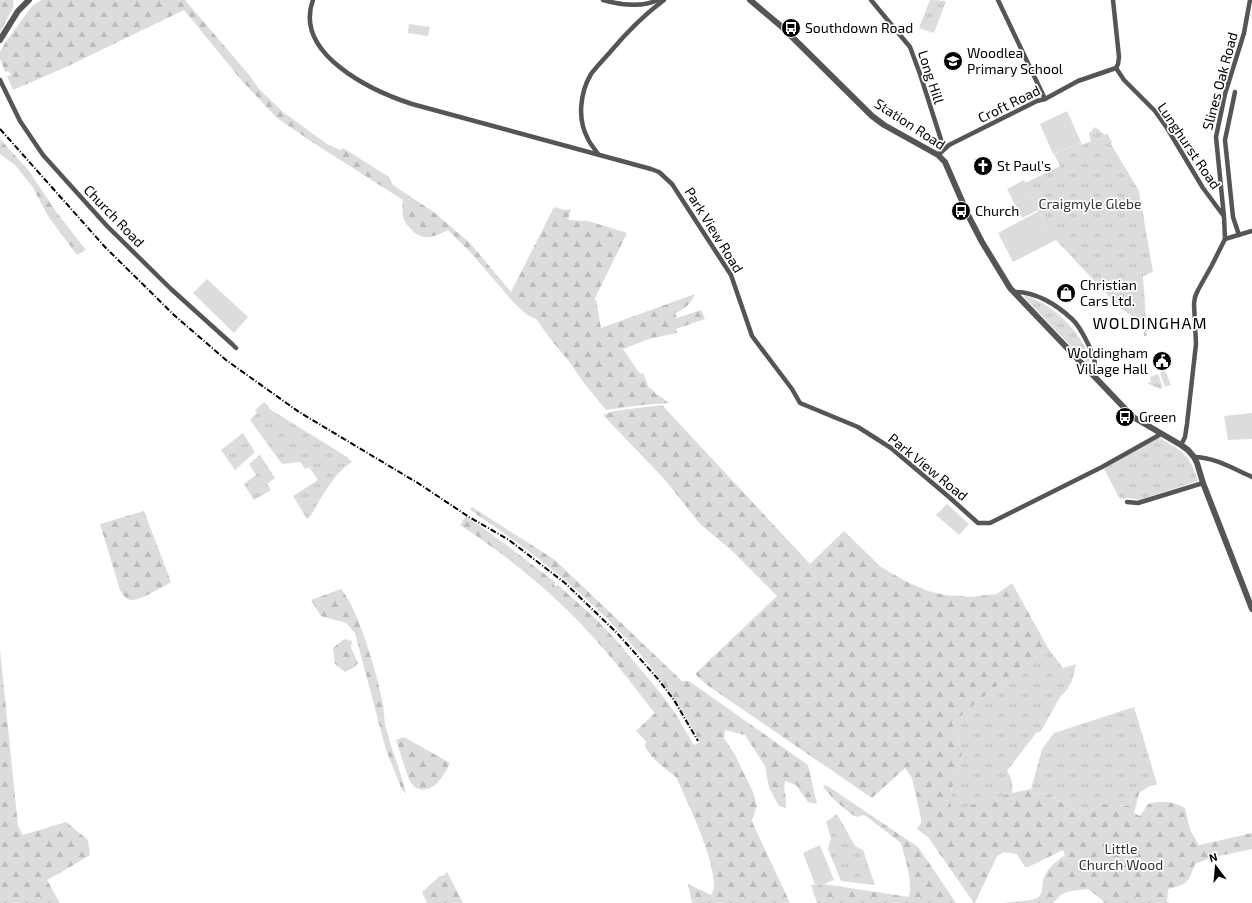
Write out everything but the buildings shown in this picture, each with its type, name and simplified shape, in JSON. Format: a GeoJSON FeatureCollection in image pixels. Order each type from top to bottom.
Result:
{"type":"FeatureCollection","features":[{"type":"Feature","properties":{"kind":"street"},"geometry":{"type":"LineString","coordinates":[[0,40],[18,11],[29,0]]}},
{"type":"Feature","properties":{"kind":"street","name":"Park View Road"},"geometry":{"type":"LineString","coordinates":[[313,0],[310,7],[310,19],[316,41],[324,52],[340,68],[374,88],[412,104],[659,172],[672,184],[731,275],[752,336],[792,389],[800,403],[858,427],[891,448],[950,496],[978,523],[990,523],[1102,467],[1161,434]]}},
{"type":"Feature","properties":{"kind":"street"},"geometry":{"type":"LineString","coordinates":[[603,0],[620,4],[634,5],[644,5],[658,0]]}},
{"type":"Feature","properties":{"kind":"street"},"geometry":{"type":"LineString","coordinates":[[598,154],[588,139],[582,122],[582,97],[586,84],[592,73],[624,36],[646,14],[664,0]]}},
{"type":"Feature","properties":{"kind":"street","name":"Station Road"},"geometry":{"type":"LineString","coordinates":[[750,0],[782,27],[872,116],[884,125],[938,155],[945,162],[979,236],[1014,292],[1133,417],[1181,445],[1194,457]]}},
{"type":"Feature","properties":{"kind":"street","name":"Long Hill"},"geometry":{"type":"LineString","coordinates":[[871,0],[910,47],[944,149]]}},
{"type":"Feature","properties":{"kind":"street"},"geometry":{"type":"LineString","coordinates":[[998,0],[1045,99]]}},
{"type":"Feature","properties":{"kind":"street"},"geometry":{"type":"LineString","coordinates":[[1113,0],[1119,57],[1116,68]]}},
{"type":"Feature","properties":{"kind":"street","name":"Slines Oak Road"},"geometry":{"type":"LineString","coordinates":[[1181,445],[1185,437],[1187,424],[1196,344],[1195,297],[1225,239],[1216,137],[1225,94],[1244,33],[1250,0]]}},
{"type":"Feature","properties":{"kind":"street","name":"Croft Road"},"geometry":{"type":"LineString","coordinates":[[938,155],[948,145],[1037,101],[1045,99],[1078,81],[1116,68]]}},
{"type":"Feature","properties":{"kind":"street","name":"Lunghurst Road"},"geometry":{"type":"LineString","coordinates":[[1116,68],[1124,80],[1154,111],[1167,128],[1203,188],[1224,217]]}},
{"type":"Feature","properties":{"kind":"street","name":"Church Road"},"geometry":{"type":"LineString","coordinates":[[0,80],[20,122],[43,155],[107,226],[171,289],[236,348]]}},
{"type":"Feature","properties":{"kind":"street"},"geometry":{"type":"LineString","coordinates":[[1235,92],[1225,140],[1233,217],[1239,236]]}},
{"type":"Feature","properties":{"kind":"street"},"geometry":{"type":"LineString","coordinates":[[1225,239],[1252,231]]}},
{"type":"Feature","properties":{"kind":"street"},"geometry":{"type":"LineString","coordinates":[[1014,292],[1022,292],[1043,299],[1072,319],[1080,328],[1094,357],[1096,367],[1093,374]]}},
{"type":"Feature","properties":{"kind":"street"},"geometry":{"type":"LineString","coordinates":[[1252,477],[1215,461],[1202,457],[1194,457],[1252,609]]}},
{"type":"Feature","properties":{"kind":"street"},"geometry":{"type":"LineString","coordinates":[[1127,502],[1138,503],[1203,483]]}},
{"type":"Feature","properties":{"kind":"green space"},"geometry":{"type":"Polygon","coordinates":[[[0,0],[13,0],[14,6],[0,32],[0,0]]]}},
{"type":"Feature","properties":{"kind":"green space"},"geometry":{"type":"Polygon","coordinates":[[[41,0],[185,0],[250,76],[259,89],[283,112],[327,144],[340,150],[343,148],[389,177],[393,185],[435,213],[470,243],[511,292],[554,207],[565,210],[571,209],[568,220],[588,221],[627,233],[594,300],[596,300],[601,328],[695,294],[692,301],[687,306],[675,313],[677,318],[701,310],[705,319],[676,329],[677,333],[649,339],[623,349],[640,374],[643,373],[649,388],[670,403],[606,410],[536,319],[527,315],[514,303],[471,253],[448,230],[432,237],[423,237],[418,235],[406,224],[403,217],[403,200],[277,118],[243,82],[184,10],[64,68],[13,90],[7,76],[11,75],[9,71],[5,72],[0,59],[0,52],[32,6],[41,0]]]}},
{"type":"Feature","properties":{"kind":"green space"},"geometry":{"type":"Polygon","coordinates":[[[930,0],[946,1],[934,33],[919,28],[930,0]]]}},
{"type":"Feature","properties":{"kind":"green space"},"geometry":{"type":"Polygon","coordinates":[[[409,24],[430,27],[428,36],[408,33],[409,24]]]}},
{"type":"Feature","properties":{"kind":"green space"},"geometry":{"type":"Polygon","coordinates":[[[1067,111],[1081,142],[1053,154],[1040,124],[1067,111]]]}},
{"type":"Feature","properties":{"kind":"green space","name":"Craigmyle Glebe"},"geometry":{"type":"Polygon","coordinates":[[[1095,127],[1105,135],[1107,133],[1112,142],[1111,144],[1139,191],[1153,272],[1143,276],[1147,336],[1144,336],[1144,318],[1137,320],[1118,306],[1056,240],[1054,241],[1025,183],[1060,166],[1054,154],[1081,142],[1082,145],[1091,141],[1089,134],[1095,127]]]}},
{"type":"Feature","properties":{"kind":"green space"},"geometry":{"type":"Polygon","coordinates":[[[0,139],[29,171],[57,213],[86,250],[77,255],[48,216],[32,186],[15,165],[0,154],[0,139]]]}},
{"type":"Feature","properties":{"kind":"green space"},"geometry":{"type":"Polygon","coordinates":[[[1024,180],[1038,210],[1022,218],[1007,189],[1024,180]]]}},
{"type":"Feature","properties":{"kind":"green space"},"geometry":{"type":"Polygon","coordinates":[[[1039,211],[1054,241],[1013,262],[998,233],[1039,211]]]}},
{"type":"Feature","properties":{"kind":"green space"},"geometry":{"type":"Polygon","coordinates":[[[207,279],[248,317],[234,333],[193,293],[207,279]]]}},
{"type":"Feature","properties":{"kind":"green space"},"geometry":{"type":"Polygon","coordinates":[[[1026,296],[1046,305],[1066,322],[1082,341],[1090,362],[1088,364],[1024,297],[1026,296]]]}},
{"type":"Feature","properties":{"kind":"green space"},"geometry":{"type":"Polygon","coordinates":[[[1165,371],[1171,385],[1165,387],[1160,373],[1165,371]]]}},
{"type":"Feature","properties":{"kind":"green space"},"geometry":{"type":"Polygon","coordinates":[[[1158,374],[1163,388],[1160,389],[1147,383],[1151,382],[1150,377],[1158,374]]]}},
{"type":"Feature","properties":{"kind":"green space"},"geometry":{"type":"Polygon","coordinates":[[[264,402],[271,410],[347,457],[352,462],[347,465],[334,479],[307,519],[293,496],[318,480],[309,467],[305,469],[300,462],[282,464],[250,420],[257,413],[255,410],[264,402]]]}},
{"type":"Feature","properties":{"kind":"green space","name":"Little Church Wood"},"geometry":{"type":"Polygon","coordinates":[[[662,405],[810,564],[844,531],[881,567],[905,581],[928,591],[945,595],[971,597],[997,594],[1012,583],[1048,648],[994,688],[952,723],[962,753],[951,792],[951,811],[1031,789],[1032,793],[1046,794],[1083,814],[1103,804],[1130,806],[1132,793],[1139,787],[1148,787],[1139,793],[1134,813],[1140,816],[1148,804],[1167,802],[1176,804],[1185,808],[1190,830],[1199,845],[1252,833],[1252,849],[1210,858],[1195,864],[1189,879],[1186,882],[1180,886],[1168,889],[1167,901],[1169,903],[1104,903],[1088,889],[1071,891],[1062,894],[1053,903],[1005,903],[1030,900],[1039,897],[1046,872],[1065,855],[1063,850],[1028,867],[1025,867],[1017,854],[1004,852],[997,856],[974,903],[928,837],[917,829],[921,823],[921,818],[912,778],[905,768],[872,798],[707,685],[695,674],[777,596],[731,550],[701,525],[666,481],[603,415],[614,411],[662,405]]]}},
{"type":"Feature","properties":{"kind":"green space"},"geometry":{"type":"Polygon","coordinates":[[[1252,413],[1252,439],[1228,440],[1224,416],[1252,413]]]}},
{"type":"Feature","properties":{"kind":"green space"},"geometry":{"type":"Polygon","coordinates":[[[243,433],[255,452],[235,470],[221,450],[243,433]]]}},
{"type":"Feature","properties":{"kind":"green space"},"geometry":{"type":"Polygon","coordinates":[[[1156,438],[1160,438],[1185,455],[1192,465],[1198,481],[1139,500],[1129,498],[1120,499],[1104,469],[1156,438]]]}},
{"type":"Feature","properties":{"kind":"green space"},"geometry":{"type":"Polygon","coordinates":[[[260,455],[275,478],[267,484],[271,490],[254,500],[244,484],[256,475],[249,464],[260,455]]]}},
{"type":"Feature","properties":{"kind":"green space"},"geometry":{"type":"Polygon","coordinates":[[[947,504],[969,524],[959,535],[936,515],[947,504]]]}},
{"type":"Feature","properties":{"kind":"green space"},"geometry":{"type":"Polygon","coordinates":[[[472,507],[555,560],[682,681],[689,681],[808,765],[817,804],[808,802],[796,785],[785,781],[784,788],[786,808],[779,806],[769,788],[765,766],[745,735],[725,730],[724,738],[735,755],[753,792],[757,806],[752,820],[753,824],[790,903],[692,903],[688,884],[711,895],[714,886],[713,872],[695,819],[676,777],[652,757],[646,748],[646,741],[636,731],[655,713],[608,654],[586,629],[553,596],[517,566],[460,525],[466,516],[555,582],[554,585],[556,587],[558,585],[595,618],[617,641],[662,695],[675,713],[694,745],[700,742],[679,706],[629,641],[569,584],[504,533],[470,510],[472,507]]]}},
{"type":"Feature","properties":{"kind":"green space"},"geometry":{"type":"Polygon","coordinates":[[[144,511],[171,582],[147,595],[130,600],[125,597],[120,590],[100,524],[144,511]]]}},
{"type":"Feature","properties":{"kind":"green space"},"geometry":{"type":"Polygon","coordinates":[[[341,589],[348,599],[367,644],[380,693],[387,733],[406,794],[402,790],[386,750],[355,633],[346,623],[321,616],[311,600],[341,589]]]}},
{"type":"Feature","properties":{"kind":"green space"},"geometry":{"type":"Polygon","coordinates":[[[344,639],[352,641],[351,648],[358,663],[353,668],[345,672],[335,664],[333,648],[344,639]]]}},
{"type":"Feature","properties":{"kind":"green space"},"geometry":{"type":"Polygon","coordinates":[[[1048,648],[1063,668],[1076,664],[1072,681],[1060,697],[1041,731],[1036,733],[1007,771],[1012,782],[1012,793],[951,812],[951,792],[962,753],[952,723],[994,688],[1048,648]]]}},
{"type":"Feature","properties":{"kind":"green space"},"geometry":{"type":"Polygon","coordinates":[[[0,650],[18,826],[23,835],[66,822],[88,840],[90,855],[47,880],[60,903],[0,903],[0,650]]]}},
{"type":"Feature","properties":{"kind":"green space"},"geometry":{"type":"Polygon","coordinates":[[[1134,707],[1157,784],[1148,787],[1139,787],[1132,793],[1130,806],[1103,804],[1083,814],[1046,794],[1032,793],[1031,789],[1042,749],[1054,733],[1134,707]]]}},
{"type":"Feature","properties":{"kind":"green space"},"geometry":{"type":"Polygon","coordinates":[[[404,737],[450,763],[445,773],[434,786],[425,790],[419,789],[414,786],[410,780],[396,740],[404,737]]]}},
{"type":"Feature","properties":{"kind":"green space"},"geometry":{"type":"Polygon","coordinates":[[[826,785],[918,847],[956,903],[817,903],[811,885],[823,884],[909,897],[910,890],[908,870],[901,843],[864,815],[857,817],[849,812],[829,794],[823,786],[826,785]]]}},
{"type":"Feature","properties":{"kind":"green space"},"geometry":{"type":"Polygon","coordinates":[[[837,814],[855,846],[863,850],[875,885],[841,881],[828,849],[831,838],[826,822],[837,814]]]}},
{"type":"Feature","properties":{"kind":"green space"},"geometry":{"type":"Polygon","coordinates":[[[820,845],[834,880],[816,887],[803,853],[820,845]]]}},
{"type":"Feature","properties":{"kind":"green space"},"geometry":{"type":"Polygon","coordinates":[[[447,872],[463,903],[427,903],[422,892],[440,876],[443,876],[447,872]]]}},
{"type":"Feature","properties":{"kind":"railway"},"geometry":{"type":"LineString","coordinates":[[0,129],[105,247],[174,315],[226,360],[299,412],[509,540],[565,583],[617,633],[658,679],[674,700],[698,741]]}},
{"type":"Feature","properties":{"kind":"place","name":"Southdown Road"},"geometry":{"type":"Point","coordinates":[791,28]}},
{"type":"Feature","properties":{"kind":"place","name":"Woodlea Primary School"},"geometry":{"type":"Point","coordinates":[953,61]}},
{"type":"Feature","properties":{"kind":"place","name":"St Paul's"},"geometry":{"type":"Point","coordinates":[983,166]}},
{"type":"Feature","properties":{"kind":"place","name":"Church"},"geometry":{"type":"Point","coordinates":[961,211]}},
{"type":"Feature","properties":{"kind":"place","name":"Christian Cars Ltd."},"geometry":{"type":"Point","coordinates":[1066,293]}},
{"type":"Feature","properties":{"kind":"place","name":"Woldingham Village Hall"},"geometry":{"type":"Point","coordinates":[1162,361]}},
{"type":"Feature","properties":{"kind":"place","name":"Green"},"geometry":{"type":"Point","coordinates":[1125,417]}},
{"type":"Feature","properties":{"kind":"district","name":"WOLDINGHAM"},"geometry":{"type":"Point","coordinates":[1150,323]}}]}
